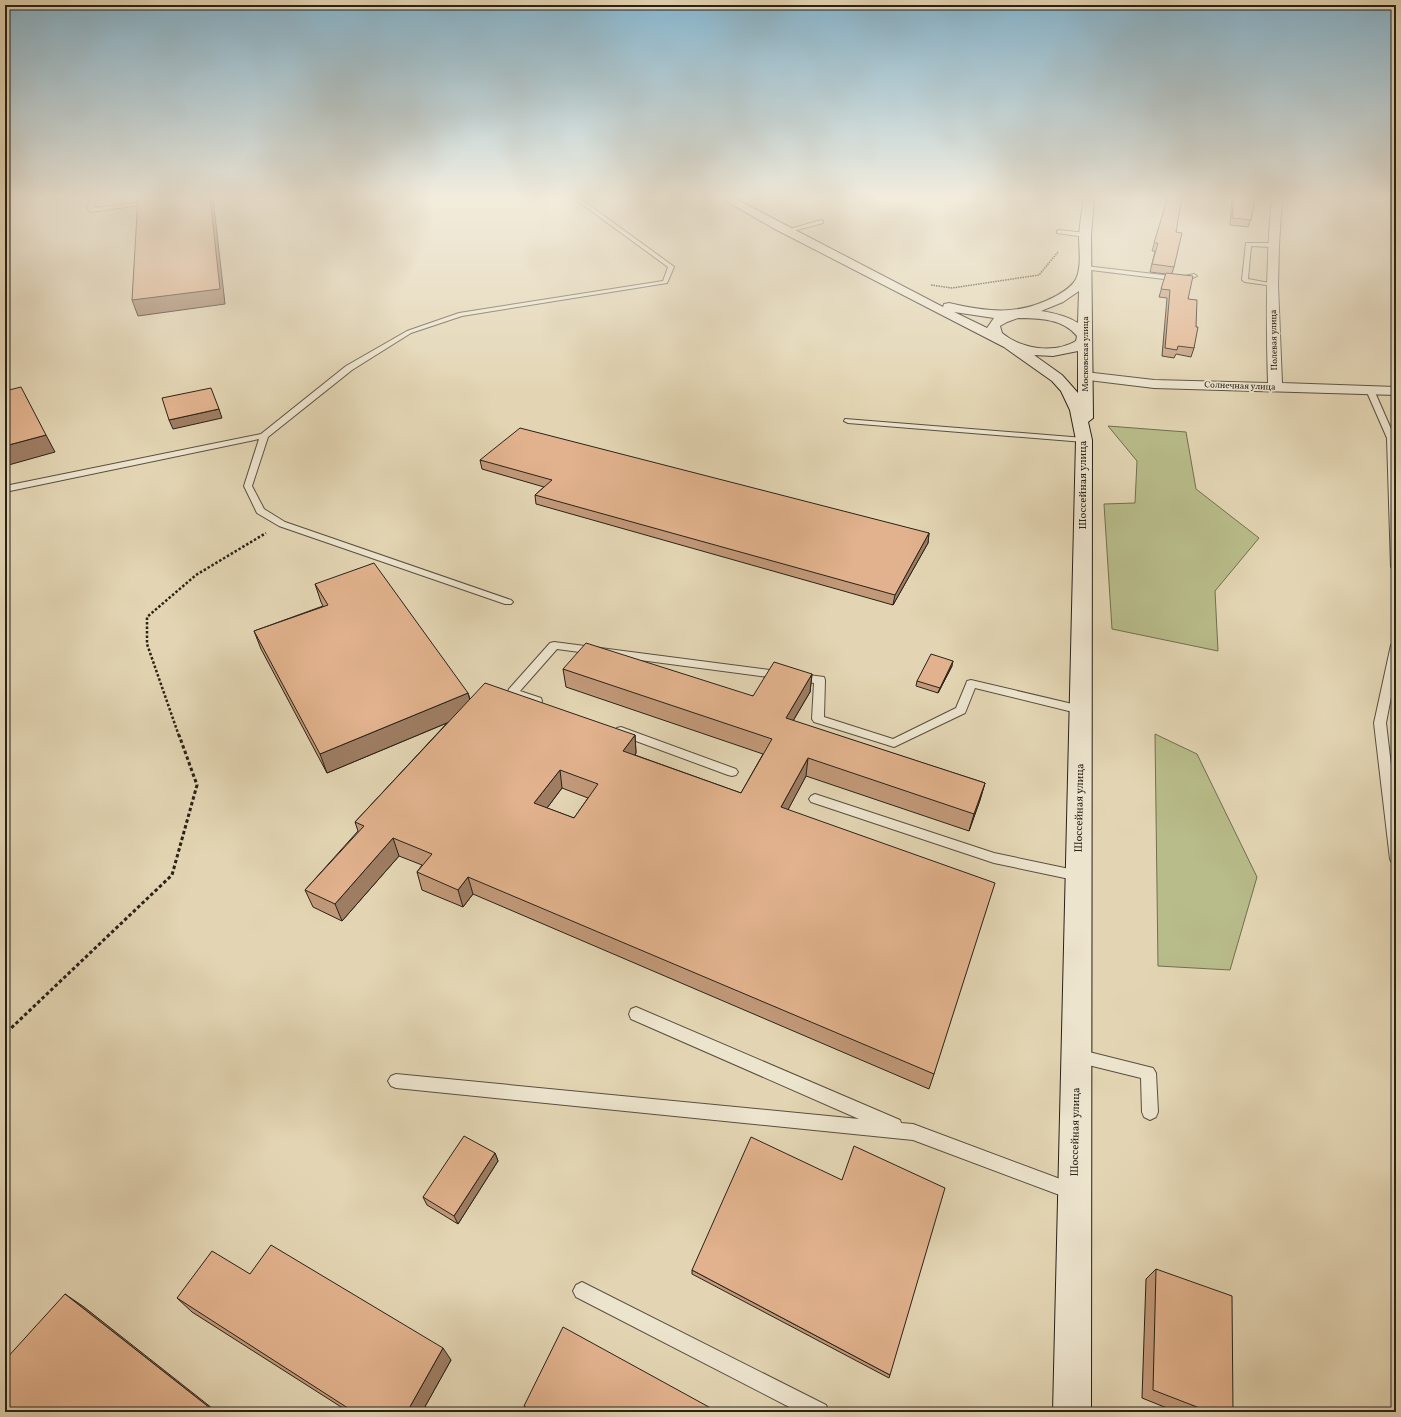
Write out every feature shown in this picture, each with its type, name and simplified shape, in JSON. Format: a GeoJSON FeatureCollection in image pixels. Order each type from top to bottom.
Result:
{"type":"FeatureCollection","features":[{"type":"Feature","properties":{"kind":"main road","name":"Шоссейная улица"},"geometry":{"type":"LineString","coordinates":[[848,263],[1004,342],[1057,378],[1074,398],[1084,440],[1072,1412]]}},
{"type":"Feature","properties":{"kind":"main road","name":"Московская улица"},"geometry":{"type":"LineString","coordinates":[[1084,440],[1085,263]]}},
{"type":"Feature","properties":{"kind":"main road","name":"Полевая улица"},"geometry":{"type":"LineString","coordinates":[[1273,263],[1275,387]]}},
{"type":"Feature","properties":{"kind":"main road","name":"Московская улица"},"geometry":{"type":"LineString","coordinates":[[1004,342],[994,333],[995,324],[1005,318],[1018,315],[1051,302],[1071,292],[1081,281],[1085,268]]}},
{"type":"Feature","properties":{"kind":"main road","name":"Шоссейная улица"},"geometry":{"type":"LineString","coordinates":[[913,297],[970,311],[1018,315]]}},
{"type":"Feature","properties":{"kind":"main road"},"geometry":{"type":"LineString","coordinates":[[1004,342],[1024,349],[1048,352],[1078,347],[1083,343],[1085,338],[1082,331],[1076,326],[1060,319],[1038,315],[1018,315]]}},
{"type":"Feature","properties":{"kind":"main road","name":"Солнечная улица"},"geometry":{"type":"LineString","coordinates":[[1085,376],[1154,384],[1396,391]]}},
{"type":"Feature","properties":{"kind":"lane"},"geometry":{"type":"LineString","coordinates":[[5,489],[264,436],[349,368],[409,332],[461,314],[665,282],[671,267],[666,263]]}},
{"type":"Feature","properties":{"kind":"lane"},"geometry":{"type":"LineString","coordinates":[[1246,263],[1245,280],[1272,284]]}},
{"type":"Feature","properties":{"kind":"lane"},"geometry":{"type":"LineString","coordinates":[[1085,268],[1180,279],[1194,276]]}},
{"type":"Feature","properties":{"kind":"lane"},"geometry":{"type":"LineString","coordinates":[[1370,390],[1391,438],[1396,567]]}},
{"type":"Feature","properties":{"kind":"lane"},"geometry":{"type":"LineString","coordinates":[[848,421],[1084,440]]}},
{"type":"Feature","properties":{"kind":"lane"},"geometry":{"type":"LineString","coordinates":[[264,436],[248,486],[260,511],[282,524],[508,602]]}},
{"type":"Feature","properties":{"kind":"lane"},"geometry":{"type":"LineString","coordinates":[[549,706],[512,692],[554,645],[820,680],[818,719],[894,743],[961,710],[971,684],[1081,710]]}},
{"type":"Feature","properties":{"kind":"lane"},"geometry":{"type":"LineString","coordinates":[[1396,645],[1380,722],[1396,859]]}},
{"type":"Feature","properties":{"kind":"lane"},"geometry":{"type":"LineString","coordinates":[[608,727],[732,772]]}},
{"type":"Feature","properties":{"kind":"lane"},"geometry":{"type":"LineString","coordinates":[[815,799],[994,858],[1079,876]]}},
{"type":"Feature","properties":{"kind":"lane"},"geometry":{"type":"LineString","coordinates":[[636,1014],[904,1130]]}},
{"type":"Feature","properties":{"kind":"lane"},"geometry":{"type":"LineString","coordinates":[[1077,1056],[1148,1073],[1150,1112]]}},
{"type":"Feature","properties":{"kind":"lane"},"geometry":{"type":"LineString","coordinates":[[396,1081],[904,1130],[913,1132],[1075,1193]]}},
{"type":"Feature","properties":{"kind":"lane"},"geometry":{"type":"LineString","coordinates":[[582,1291],[819,1412]]}},
{"type":"Feature","properties":{"kind":"path"},"geometry":{"type":"LineString","coordinates":[[929,285],[952,288],[988,284],[1039,275],[1049,263]]}},
{"type":"Feature","properties":{"kind":"path"},"geometry":{"type":"LineString","coordinates":[[5,1034],[172,876],[197,785],[148,644],[147,617],[196,575],[282,524]]}},
{"type":"Feature","properties":{"kind":"green space"},"geometry":{"type":"Polygon","coordinates":[[[1108,426],[1186,432],[1196,489],[1259,538],[1215,591],[1218,651],[1112,629],[1104,504],[1135,503],[1137,461],[1108,426]]]}},
{"type":"Feature","properties":{"kind":"green space"},"geometry":{"type":"Polygon","coordinates":[[[1155,734],[1197,754],[1257,877],[1230,970],[1158,966],[1155,734]]]}},
{"type":"Feature","properties":{"kind":"building"},"geometry":{"type":"Polygon","coordinates":[[[134,263],[217,263],[220,289],[132,300],[134,263]]]}},
{"type":"Feature","properties":{"kind":"building"},"geometry":{"type":"Polygon","coordinates":[[[1152,263],[1175,263],[1174,267],[1152,263]]]}},
{"type":"Feature","properties":{"kind":"building"},"geometry":{"type":"Polygon","coordinates":[[[1166,273],[1193,276],[1188,299],[1197,300],[1196,327],[1198,327],[1194,348],[1178,346],[1177,350],[1165,348],[1170,290],[1161,289],[1166,273]]]}},
{"type":"Feature","properties":{"kind":"building"},"geometry":{"type":"Polygon","coordinates":[[[21,387],[46,435],[5,446],[5,391],[21,387]]]}},
{"type":"Feature","properties":{"kind":"building"},"geometry":{"type":"Polygon","coordinates":[[[211,388],[219,409],[169,420],[162,398],[211,388]]]}},
{"type":"Feature","properties":{"kind":"building"},"geometry":{"type":"Polygon","coordinates":[[[520,428],[929,533],[895,595],[535,495],[552,480],[480,460],[520,428]]]}},
{"type":"Feature","properties":{"kind":"building"},"geometry":{"type":"Polygon","coordinates":[[[374,563],[468,693],[320,754],[254,631],[328,605],[315,584],[374,563]]]}},
{"type":"Feature","properties":{"kind":"building"},"geometry":{"type":"Polygon","coordinates":[[[586,643],[753,696],[774,662],[812,674],[786,718],[985,783],[974,814],[808,758],[781,807],[995,883],[934,1074],[468,877],[458,890],[417,872],[432,854],[393,838],[335,904],[305,890],[364,826],[355,822],[485,683],[635,735],[623,751],[741,793],[772,739],[563,669],[586,643]],[[560,770],[534,803],[574,818],[598,784],[560,770]]]}},
{"type":"Feature","properties":{"kind":"building"},"geometry":{"type":"Polygon","coordinates":[[[931,654],[953,661],[940,688],[917,681],[931,654]]]}},
{"type":"Feature","properties":{"kind":"building"},"geometry":{"type":"Polygon","coordinates":[[[464,1136],[495,1153],[454,1216],[423,1197],[464,1136]]]}},
{"type":"Feature","properties":{"kind":"building"},"geometry":{"type":"Polygon","coordinates":[[[751,1137],[842,1180],[854,1146],[945,1188],[890,1375],[692,1270],[751,1137]]]}},
{"type":"Feature","properties":{"kind":"building"},"geometry":{"type":"Polygon","coordinates":[[[271,1245],[443,1348],[407,1412],[354,1412],[177,1298],[212,1251],[250,1274],[271,1245]]]}},
{"type":"Feature","properties":{"kind":"building"},"geometry":{"type":"Polygon","coordinates":[[[1156,1269],[1232,1296],[1233,1412],[1210,1412],[1153,1390],[1156,1269]]]}},
{"type":"Feature","properties":{"kind":"building"},"geometry":{"type":"Polygon","coordinates":[[[65,1294],[215,1412],[5,1412],[5,1360],[65,1294]]]}},
{"type":"Feature","properties":{"kind":"building"},"geometry":{"type":"Polygon","coordinates":[[[563,1327],[718,1412],[534,1412],[524,1406],[563,1327]]]}}]}
